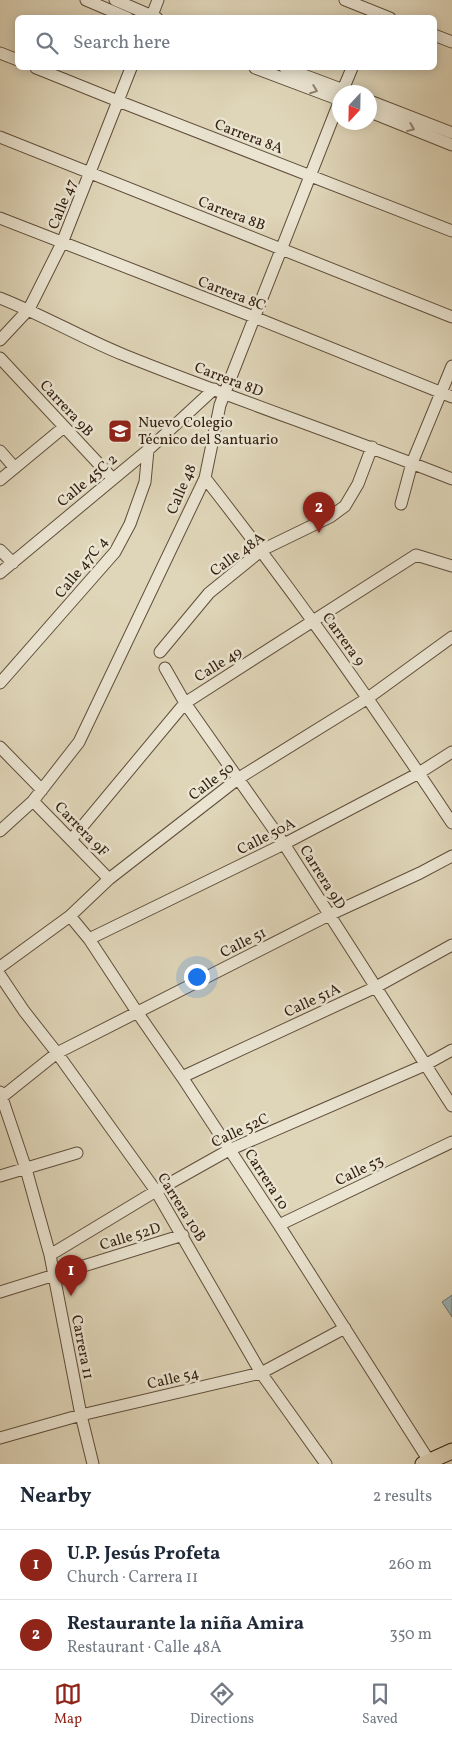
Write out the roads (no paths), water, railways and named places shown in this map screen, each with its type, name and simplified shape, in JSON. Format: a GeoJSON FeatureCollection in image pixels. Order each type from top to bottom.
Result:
{"type":"FeatureCollection","features":[{"type":"Feature","properties":{"kind":"main road"},"geometry":{"type":"LineString","coordinates":[[428,1463],[452,1451]]}},
{"type":"Feature","properties":{"kind":"street"},"geometry":{"type":"LineString","coordinates":[[86,0],[121,15]]}},
{"type":"Feature","properties":{"kind":"street"},"geometry":{"type":"LineString","coordinates":[[115,0],[149,15]]}},
{"type":"Feature","properties":{"kind":"street"},"geometry":{"type":"LineString","coordinates":[[154,15],[158,0]]}},
{"type":"Feature","properties":{"kind":"street"},"geometry":{"type":"LineString","coordinates":[[346,0],[372,14],[378,0]]}},
{"type":"Feature","properties":{"kind":"street"},"geometry":{"type":"LineString","coordinates":[[437,36],[452,42]]}},
{"type":"Feature","properties":{"kind":"street"},"geometry":{"type":"LineString","coordinates":[[0,53],[15,59]]}},
{"type":"Feature","properties":{"kind":"street","name":"Carrera 8A"},"geometry":{"type":"LineString","coordinates":[[41,70],[452,232]]}},
{"type":"Feature","properties":{"kind":"street","name":"Calle 47"},"geometry":{"type":"LineString","coordinates":[[0,340],[29,309],[62,243],[130,70]]}},
{"type":"Feature","properties":{"kind":"street"},"geometry":{"type":"LineString","coordinates":[[261,70],[332,93]]}},
{"type":"Feature","properties":{"kind":"street"},"geometry":{"type":"LineString","coordinates":[[289,70],[332,91]]}},
{"type":"Feature","properties":{"kind":"street","name":"Calle 48"},"geometry":{"type":"LineString","coordinates":[[346,85],[351,70]]}},
{"type":"Feature","properties":{"kind":"street"},"geometry":{"type":"LineString","coordinates":[[377,104],[452,133]]}},
{"type":"Feature","properties":{"kind":"street"},"geometry":{"type":"LineString","coordinates":[[377,115],[452,145]]}},
{"type":"Feature","properties":{"kind":"street","name":"Calle 48"},"geometry":{"type":"LineString","coordinates":[[0,831],[33,801],[79,742],[205,478],[220,405],[219,392],[254,317],[332,120]]}},
{"type":"Feature","properties":{"kind":"street","name":"Carrera 8B"},"geometry":{"type":"LineString","coordinates":[[0,138],[452,317]]}},
{"type":"Feature","properties":{"kind":"street","name":"Carrera 8C"},"geometry":{"type":"LineString","coordinates":[[0,218],[447,395]]}},
{"type":"Feature","properties":{"kind":"street","name":"Carrera 8D"},"geometry":{"type":"LineString","coordinates":[[0,298],[29,309],[122,355],[372,447],[452,479]]}},
{"type":"Feature","properties":{"kind":"street","name":"Carrera 9B"},"geometry":{"type":"LineString","coordinates":[[0,358],[112,478]]}},
{"type":"Feature","properties":{"kind":"street"},"geometry":{"type":"LineString","coordinates":[[401,504],[412,463],[447,395],[452,366]]}},
{"type":"Feature","properties":{"kind":"street","name":"Calle 45C 2"},"geometry":{"type":"LineString","coordinates":[[0,573],[112,478],[219,392]]}},
{"type":"Feature","properties":{"kind":"street"},"geometry":{"type":"LineString","coordinates":[[0,480],[64,427]]}},
{"type":"Feature","properties":{"kind":"street","name":"Calle 48A"},"geometry":{"type":"LineString","coordinates":[[160,652],[209,593],[262,550],[330,518],[345,506],[358,484],[372,447]]}},
{"type":"Feature","properties":{"kind":"street","name":"Calle 47C 4"},"geometry":{"type":"LineString","coordinates":[[0,683],[115,552],[130,524],[145,482],[148,450]]}},
{"type":"Feature","properties":{"kind":"street"},"geometry":{"type":"LineString","coordinates":[[0,452],[15,468]]}},
{"type":"Feature","properties":{"kind":"street","name":"Carrera 9"},"geometry":{"type":"LineString","coordinates":[[205,478],[262,550],[368,698],[452,824]]}},
{"type":"Feature","properties":{"kind":"street"},"geometry":{"type":"LineString","coordinates":[[0,550],[12,563]]}},
{"type":"Feature","properties":{"kind":"street","name":"Calle 49"},"geometry":{"type":"LineString","coordinates":[[71,840],[186,703],[416,555],[452,566]]}},
{"type":"Feature","properties":{"kind":"street","name":"Calle 50"},"geometry":{"type":"LineString","coordinates":[[0,967],[70,916],[109,879],[239,778],[368,698],[452,637]]}},
{"type":"Feature","properties":{"kind":"street","name":"Carrera 9D"},"geometry":{"type":"LineString","coordinates":[[165,668],[186,703],[284,844],[452,1106]]}},
{"type":"Feature","properties":{"kind":"street","name":"Carrera 9F"},"geometry":{"type":"LineString","coordinates":[[0,747],[42,790]]}},
{"type":"Feature","properties":{"kind":"street","name":"Calle 50A"},"geometry":{"type":"LineString","coordinates":[[89,939],[284,844],[419,774],[452,752]]}},
{"type":"Feature","properties":{"kind":"street","name":"Carrera 9F"},"geometry":{"type":"LineString","coordinates":[[33,801],[109,879]]}},
{"type":"Feature","properties":{"kind":"street","name":"Calle 51"},"geometry":{"type":"LineString","coordinates":[[2,1102],[57,1053],[329,915],[452,856]]}},
{"type":"Feature","properties":{"kind":"street","name":"Carrera 10"},"geometry":{"type":"LineString","coordinates":[[70,916],[89,939],[279,1225],[428,1463]]}},
{"type":"Feature","properties":{"kind":"street","name":"Calle 51A"},"geometry":{"type":"LineString","coordinates":[[182,1077],[376,987],[452,945]]}},
{"type":"Feature","properties":{"kind":"street","name":"Carrera 10B"},"geometry":{"type":"LineString","coordinates":[[0,975],[24,1011],[57,1053],[156,1191],[261,1373],[326,1464]]}},
{"type":"Feature","properties":{"kind":"street","name":"Calle 52C"},"geometry":{"type":"LineString","coordinates":[[50,1255],[156,1191],[229,1150],[452,1050]]}},
{"type":"Feature","properties":{"kind":"street","name":"Carrera 11"},"geometry":{"type":"LineString","coordinates":[[2,1102],[26,1169],[55,1274],[81,1416],[93,1464]]}},
{"type":"Feature","properties":{"kind":"street","name":"Calle 53"},"geometry":{"type":"LineString","coordinates":[[279,1225],[452,1142]]}},
{"type":"Feature","properties":{"kind":"street"},"geometry":{"type":"LineString","coordinates":[[0,1176],[77,1153]]}},
{"type":"Feature","properties":{"kind":"street","name":"Calle 52D"},"geometry":{"type":"LineString","coordinates":[[0,1292],[183,1235]]}},
{"type":"Feature","properties":{"kind":"street","name":"Calle 54"},"geometry":{"type":"LineString","coordinates":[[0,1438],[81,1416],[261,1373],[345,1328]]}},
{"type":"Feature","properties":{"kind":"water"},"geometry":{"type":"Polygon","coordinates":[[[452,1295],[452,1317],[442,1302],[452,1295]]]}},
{"type":"Feature","properties":{"kind":"place","name":"Nuevo Colegio Técnico del Santuario"},"geometry":{"type":"Point","coordinates":[120,431]}},
{"type":"Feature","properties":{"kind":"place","name":"Restaurante la niña Amira"},"geometry":{"type":"Point","coordinates":[319,533]}},
{"type":"Feature","properties":{"kind":"place","name":"U.P. Jesús Profeta"},"geometry":{"type":"Point","coordinates":[71,1296]}}]}
